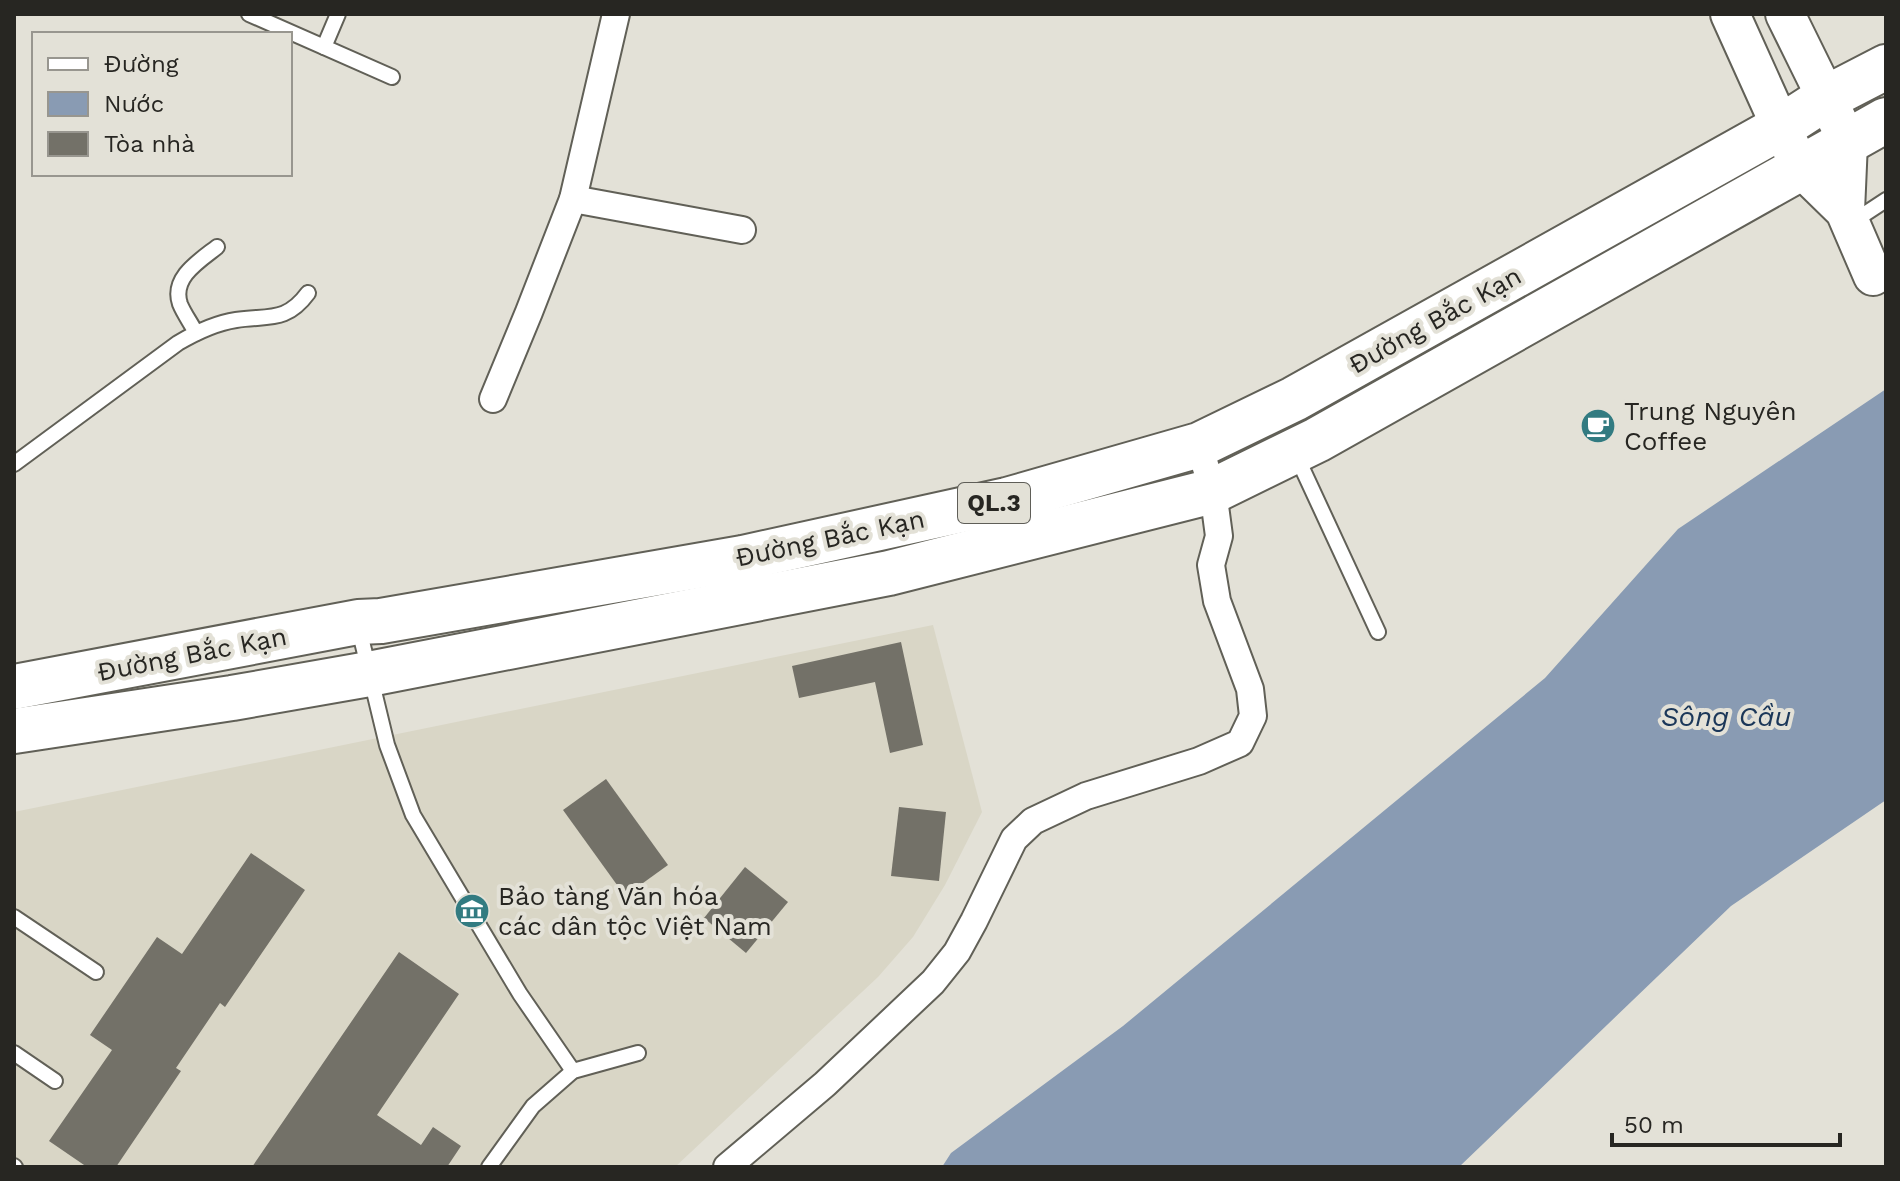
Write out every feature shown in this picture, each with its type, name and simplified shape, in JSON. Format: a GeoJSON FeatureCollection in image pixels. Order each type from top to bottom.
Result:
{"type":"FeatureCollection","features":[{"type":"Feature","properties":{"kind":"highway","name":"Đường Bắc Kạn"},"geometry":{"type":"LineString","coordinates":[[14,687],[358,622],[381,621],[743,558],[1007,500],[1199,445],[1294,399],[1886,67]]}},
{"type":"Feature","properties":{"kind":"highway","name":"Đường Bắc Kạn"},"geometry":{"type":"LineString","coordinates":[[14,731],[369,674],[889,573],[1213,491],[1317,440],[1886,120]]}},
{"type":"Feature","properties":{"kind":"main road"},"geometry":{"type":"LineString","coordinates":[[1730,14],[1801,168],[1848,217],[1873,276]]}},
{"type":"Feature","properties":{"kind":"main road"},"geometry":{"type":"LineString","coordinates":[[1785,14],[1848,142],[1848,217]]}},
{"type":"Feature","properties":{"kind":"street"},"geometry":{"type":"LineString","coordinates":[[493,399],[573,199],[616,14]]}},
{"type":"Feature","properties":{"kind":"street"},"geometry":{"type":"LineString","coordinates":[[573,199],[742,230]]}},
{"type":"Feature","properties":{"kind":"street"},"geometry":{"type":"LineString","coordinates":[[727,1167],[825,1084],[933,982],[957,952],[1014,839],[1033,821],[1086,796],[1199,761],[1240,743],[1253,716],[1250,689],[1217,601],[1211,565],[1219,536],[1213,491],[1199,445]]}},
{"type":"Feature","properties":{"kind":"lane"},"geometry":{"type":"LineString","coordinates":[[249,14],[290,32]]}},
{"type":"Feature","properties":{"kind":"lane"},"geometry":{"type":"LineString","coordinates":[[324,47],[338,14]]}},
{"type":"Feature","properties":{"kind":"lane"},"geometry":{"type":"LineString","coordinates":[[292,33],[392,77]]}},
{"type":"Feature","properties":{"kind":"lane"},"geometry":{"type":"LineString","coordinates":[[1848,217],[1886,200]]}},
{"type":"Feature","properties":{"kind":"lane"},"geometry":{"type":"LineString","coordinates":[[196,333],[179,301],[180,281],[217,247]]}},
{"type":"Feature","properties":{"kind":"lane"},"geometry":{"type":"LineString","coordinates":[[14,464],[178,343],[196,333],[235,320],[284,314],[299,306],[308,293]]}},
{"type":"Feature","properties":{"kind":"lane"},"geometry":{"type":"LineString","coordinates":[[1294,451],[1378,632]]}},
{"type":"Feature","properties":{"kind":"lane"},"geometry":{"type":"LineString","coordinates":[[358,622],[387,745],[413,815],[520,994],[573,1071]]}},
{"type":"Feature","properties":{"kind":"lane"},"geometry":{"type":"LineString","coordinates":[[14,917],[96,972]]}},
{"type":"Feature","properties":{"kind":"lane"},"geometry":{"type":"LineString","coordinates":[[14,1053],[55,1081]]}},
{"type":"Feature","properties":{"kind":"lane"},"geometry":{"type":"LineString","coordinates":[[489,1167],[533,1106],[573,1071],[638,1053]]}},
{"type":"Feature","properties":{"kind":"shaded area","name":"Bảo tàng Văn hóa các dân tộc Việt Nam"},"geometry":{"type":"Polygon","coordinates":[[[933,625],[982,812],[945,885],[913,937],[878,977],[675,1167],[14,1167],[14,812],[933,625]]]}},
{"type":"Feature","properties":{"kind":"water","name":"Sông Cầu"},"geometry":{"type":"Polygon","coordinates":[[[1886,389],[1886,800],[1731,906],[1459,1167],[942,1167],[951,1153],[1123,1026],[1545,678],[1678,529],[1886,389]]]}},
{"type":"Feature","properties":{"kind":"building"},"geometry":{"type":"Polygon","coordinates":[[[901,642],[923,745],[890,753],[875,682],[799,698],[792,666],[901,642]]]}},
{"type":"Feature","properties":{"kind":"building"},"geometry":{"type":"Polygon","coordinates":[[[606,779],[668,865],[625,896],[563,810],[606,779]]]}},
{"type":"Feature","properties":{"kind":"building"},"geometry":{"type":"Polygon","coordinates":[[[899,807],[946,812],[939,881],[891,876],[899,807]]]}},
{"type":"Feature","properties":{"kind":"building"},"geometry":{"type":"Polygon","coordinates":[[[251,853],[305,890],[225,1007],[220,1003],[176,1068],[181,1071],[116,1167],[87,1167],[49,1141],[112,1050],[90,1035],[157,937],[182,954],[251,853]]]}},
{"type":"Feature","properties":{"kind":"building"},"geometry":{"type":"Polygon","coordinates":[[[745,867],[788,902],[746,953],[704,918],[745,867]]]}},
{"type":"Feature","properties":{"kind":"building"},"geometry":{"type":"Polygon","coordinates":[[[399,952],[459,994],[377,1115],[421,1145],[433,1127],[461,1146],[447,1167],[252,1167],[399,952]]]}},
{"type":"Feature","properties":{"kind":"place","name":"Trung Nguyên Coffee"},"geometry":{"type":"Point","coordinates":[1598,426]}},
{"type":"Feature","properties":{"kind":"place","name":"Bảo tàng Văn hóa các dân tộc Việt Nam"},"geometry":{"type":"Point","coordinates":[472,911]}}]}
